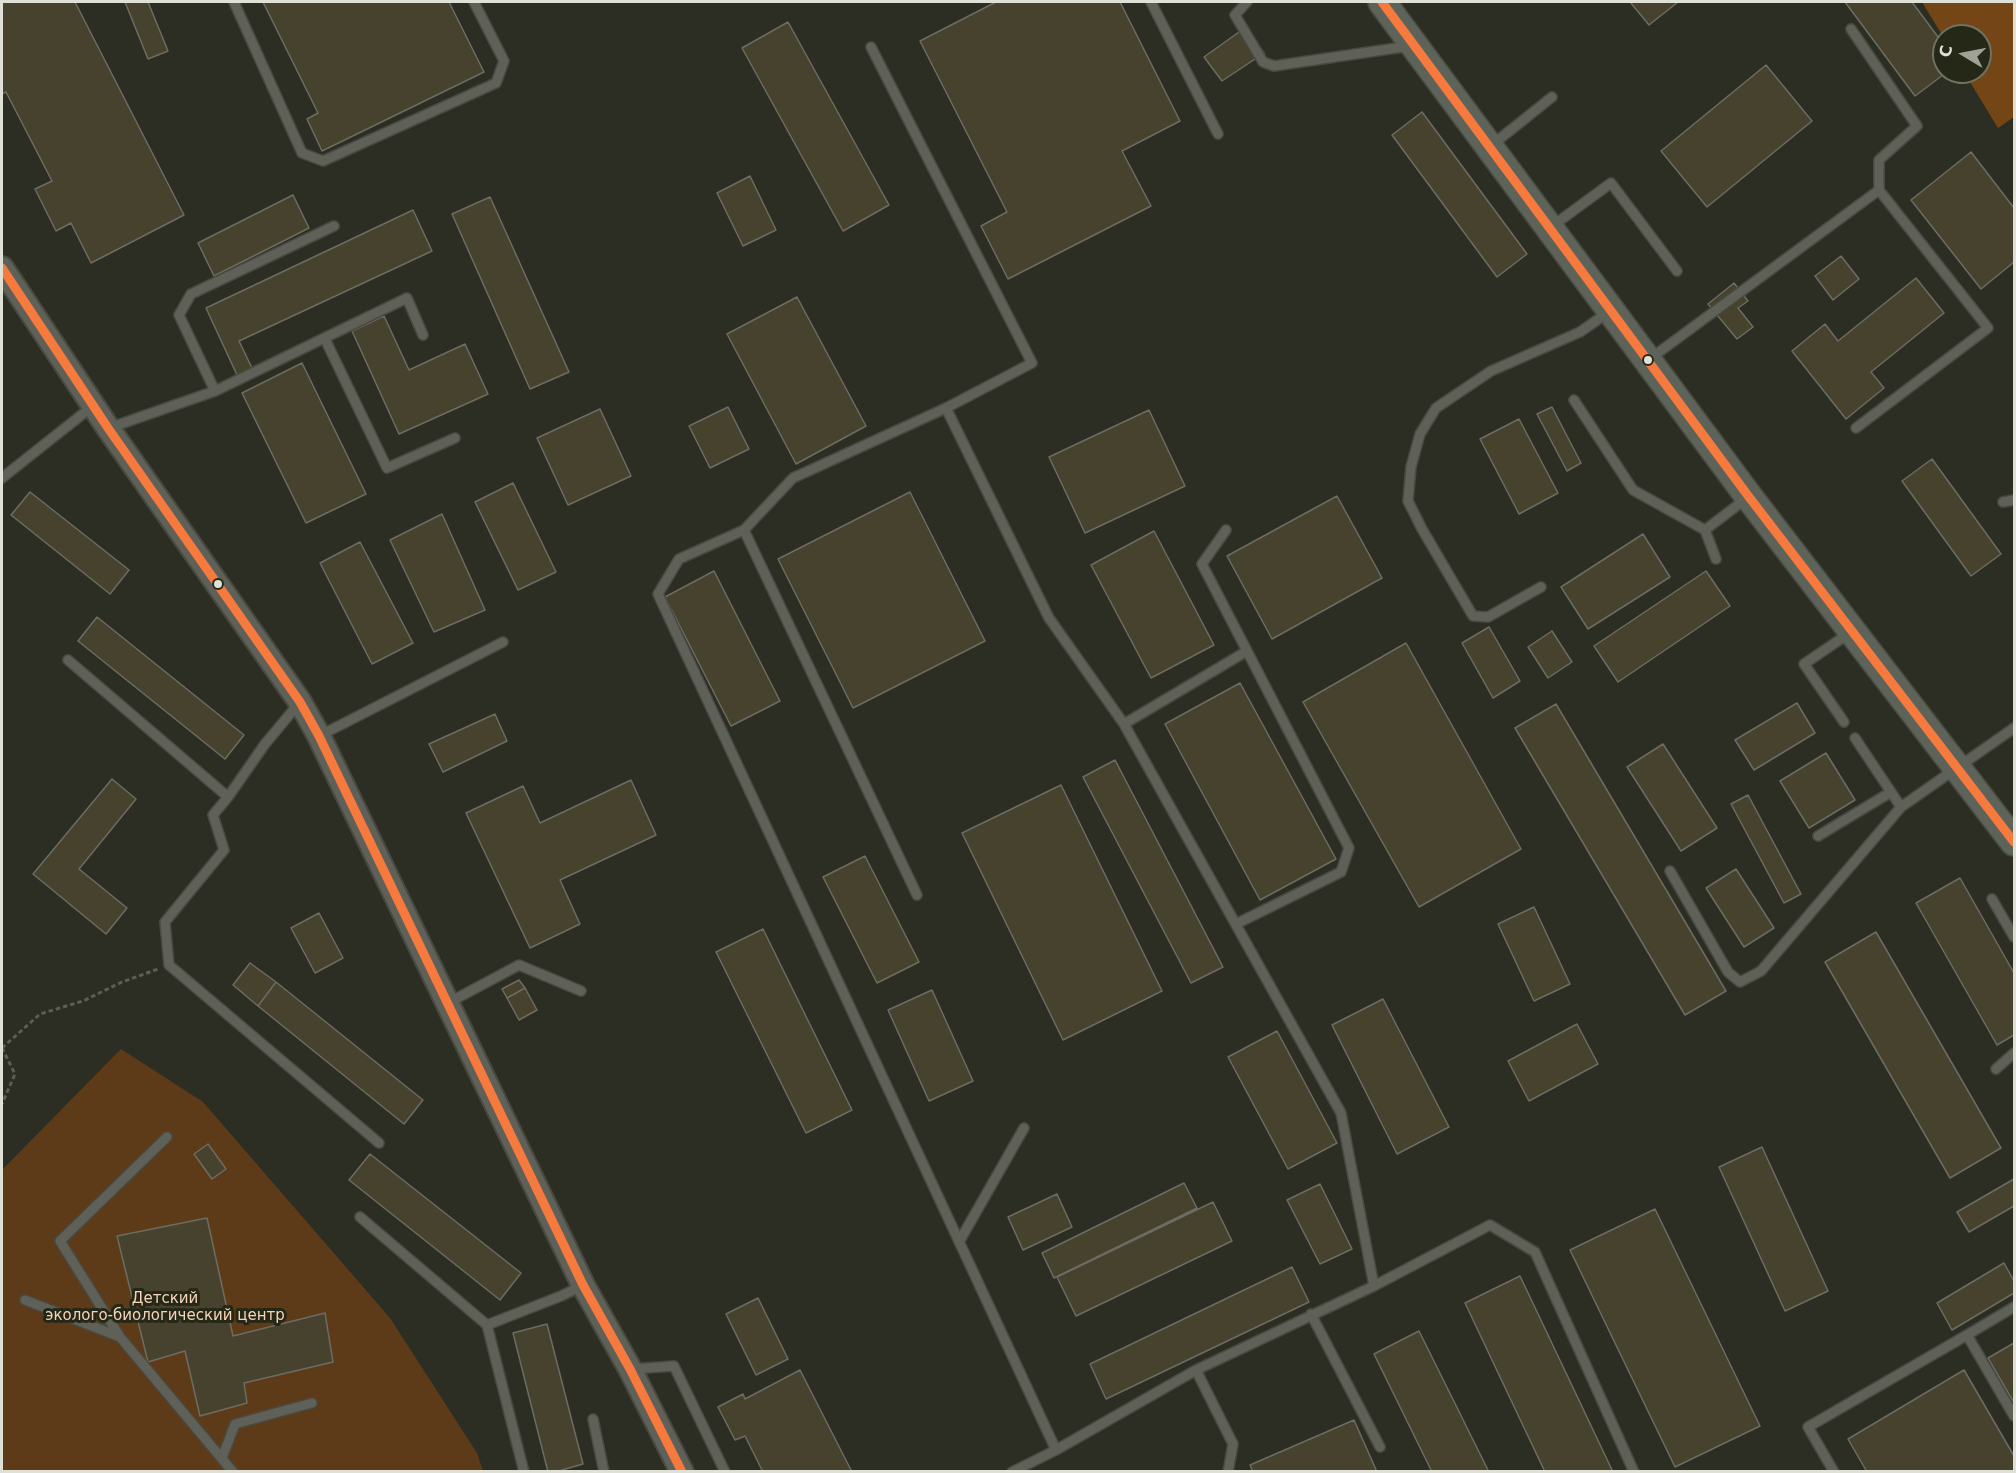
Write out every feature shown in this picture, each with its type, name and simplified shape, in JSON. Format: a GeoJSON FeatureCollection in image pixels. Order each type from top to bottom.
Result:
{"type":"FeatureCollection","features":[{"type":"Feature","properties":{"kind":"main road"},"geometry":{"type":"LineString","coordinates":[[1382,2],[1649,359],[1749,497],[2014,842]]}},
{"type":"Feature","properties":{"kind":"street"},"geometry":{"type":"LineString","coordinates":[[2,268],[108,428],[300,702],[320,736],[583,1286],[630,1369],[682,1472]]}},
{"type":"Feature","properties":{"kind":"lane"},"geometry":{"type":"LineString","coordinates":[[234,2],[302,153],[323,161],[496,83],[504,61],[474,2]]}},
{"type":"Feature","properties":{"kind":"lane"},"geometry":{"type":"LineString","coordinates":[[1151,2],[1218,134]]}},
{"type":"Feature","properties":{"kind":"lane"},"geometry":{"type":"LineString","coordinates":[[1247,2],[1235,15],[1263,62],[1274,66],[1416,46]]}},
{"type":"Feature","properties":{"kind":"lane"},"geometry":{"type":"LineString","coordinates":[[1851,29],[1917,126],[1879,160],[1879,189],[1988,328],[1856,428]]}},
{"type":"Feature","properties":{"kind":"lane"},"geometry":{"type":"LineString","coordinates":[[871,47],[1032,363],[946,408],[793,478],[744,530],[679,559],[658,594],[1056,1450]]}},
{"type":"Feature","properties":{"kind":"lane"},"geometry":{"type":"LineString","coordinates":[[1490,146],[1552,97]]}},
{"type":"Feature","properties":{"kind":"lane"},"geometry":{"type":"LineString","coordinates":[[1551,227],[1611,183],[1677,271]]}},
{"type":"Feature","properties":{"kind":"lane"},"geometry":{"type":"LineString","coordinates":[[1649,359],[1879,189]]}},
{"type":"Feature","properties":{"kind":"lane"},"geometry":{"type":"LineString","coordinates":[[215,391],[179,315],[191,294],[334,226]]}},
{"type":"Feature","properties":{"kind":"lane"},"geometry":{"type":"LineString","coordinates":[[108,428],[215,391],[407,298],[423,335]]}},
{"type":"Feature","properties":{"kind":"lane"},"geometry":{"type":"LineString","coordinates":[[1541,587],[1488,617],[1473,616],[1408,501],[1411,467],[1420,434],[1436,408],[1491,371],[1580,332],[1612,310]]}},
{"type":"Feature","properties":{"kind":"lane"},"geometry":{"type":"LineString","coordinates":[[325,339],[387,468],[455,438]]}},
{"type":"Feature","properties":{"kind":"lane"},"geometry":{"type":"LineString","coordinates":[[1574,400],[1633,490],[1706,530],[1716,559]]}},
{"type":"Feature","properties":{"kind":"lane"},"geometry":{"type":"LineString","coordinates":[[2,478],[94,405]]}},
{"type":"Feature","properties":{"kind":"lane"},"geometry":{"type":"LineString","coordinates":[[946,408],[1049,618],[1124,724],[1341,1113],[1374,1286]]}},
{"type":"Feature","properties":{"kind":"lane"},"geometry":{"type":"LineString","coordinates":[[1706,530],[1749,497]]}},
{"type":"Feature","properties":{"kind":"lane"},"geometry":{"type":"LineString","coordinates":[[2004,502],[2014,500]]}},
{"type":"Feature","properties":{"kind":"lane"},"geometry":{"type":"LineString","coordinates":[[744,530],[917,895]]}},
{"type":"Feature","properties":{"kind":"lane"},"geometry":{"type":"LineString","coordinates":[[1226,530],[1202,564],[1349,848],[1341,872],[1236,924]]}},
{"type":"Feature","properties":{"kind":"lane"},"geometry":{"type":"LineString","coordinates":[[1844,722],[1804,664],[1853,631]]}},
{"type":"Feature","properties":{"kind":"lane"},"geometry":{"type":"LineString","coordinates":[[320,736],[503,642]]}},
{"type":"Feature","properties":{"kind":"lane"},"geometry":{"type":"LineString","coordinates":[[1124,724],[1247,651]]}},
{"type":"Feature","properties":{"kind":"lane"},"geometry":{"type":"LineString","coordinates":[[68,660],[228,797]]}},
{"type":"Feature","properties":{"kind":"lane"},"geometry":{"type":"LineString","coordinates":[[300,702],[265,744],[213,815],[224,850],[165,922],[169,965],[379,1143]]}},
{"type":"Feature","properties":{"kind":"lane"},"geometry":{"type":"LineString","coordinates":[[1670,871],[1728,972],[1740,982],[1761,971],[1901,807],[2014,728]]}},
{"type":"Feature","properties":{"kind":"lane"},"geometry":{"type":"LineString","coordinates":[[1856,738],[1901,807]]}},
{"type":"Feature","properties":{"kind":"lane"},"geometry":{"type":"LineString","coordinates":[[1818,836],[1891,792]]}},
{"type":"Feature","properties":{"kind":"lane"},"geometry":{"type":"LineString","coordinates":[[1992,899],[2014,937]]}},
{"type":"Feature","properties":{"kind":"lane"},"geometry":{"type":"LineString","coordinates":[[447,1003],[519,965],[581,991]]}},
{"type":"Feature","properties":{"kind":"lane"},"geometry":{"type":"LineString","coordinates":[[1996,1069],[2014,1053]]}},
{"type":"Feature","properties":{"kind":"lane"},"geometry":{"type":"LineString","coordinates":[[960,1242],[1024,1128]]}},
{"type":"Feature","properties":{"kind":"lane"},"geometry":{"type":"LineString","coordinates":[[167,1137],[60,1241],[120,1337],[233,1472]]}},
{"type":"Feature","properties":{"kind":"lane"},"geometry":{"type":"LineString","coordinates":[[360,1217],[487,1325],[524,1472]]}},
{"type":"Feature","properties":{"kind":"lane"},"geometry":{"type":"LineString","coordinates":[[1012,1472],[1056,1450],[1196,1370],[1374,1286],[1490,1225],[1535,1252],[1634,1472]]}},
{"type":"Feature","properties":{"kind":"lane"},"geometry":{"type":"LineString","coordinates":[[487,1325],[583,1286]]}},
{"type":"Feature","properties":{"kind":"lane"},"geometry":{"type":"LineString","coordinates":[[25,1299],[120,1337]]}},
{"type":"Feature","properties":{"kind":"lane"},"geometry":{"type":"LineString","coordinates":[[1834,1472],[1808,1427],[2014,1307]]}},
{"type":"Feature","properties":{"kind":"lane"},"geometry":{"type":"LineString","coordinates":[[1311,1314],[1380,1448]]}},
{"type":"Feature","properties":{"kind":"lane"},"geometry":{"type":"LineString","coordinates":[[1967,1335],[2014,1416]]}},
{"type":"Feature","properties":{"kind":"lane"},"geometry":{"type":"LineString","coordinates":[[630,1369],[674,1366],[725,1472]]}},
{"type":"Feature","properties":{"kind":"lane"},"geometry":{"type":"LineString","coordinates":[[1196,1370],[1233,1444],[1228,1472]]}},
{"type":"Feature","properties":{"kind":"lane"},"geometry":{"type":"LineString","coordinates":[[222,1458],[235,1424],[312,1403]]}},
{"type":"Feature","properties":{"kind":"lane"},"geometry":{"type":"LineString","coordinates":[[593,1419],[604,1472]]}},
{"type":"Feature","properties":{"kind":"path"},"geometry":{"type":"LineString","coordinates":[[2,1104],[15,1074],[2,1048],[40,1014],[83,1001],[122,982],[169,965]]}},
{"type":"Feature","properties":{"kind":"green space","name":"Детский эколого-биологический центр"},"geometry":{"type":"Polygon","coordinates":[[[121,1049],[203,1102],[390,1318],[477,1453],[483,1471],[2,1472],[2,1170],[121,1049]]]}},
{"type":"Feature","properties":{"kind":"shaded area"},"geometry":{"type":"Polygon","coordinates":[[[1922,2],[2014,2],[2014,117],[1998,128],[1971,84],[1992,84],[1992,24],[1935,24],[1922,2]]]}},
{"type":"Feature","properties":{"kind":"building"},"geometry":{"type":"Polygon","coordinates":[[[2,2],[75,2],[184,215],[91,263],[71,223],[56,231],[35,189],[52,181],[6,92],[2,94],[2,2]]]}},
{"type":"Feature","properties":{"kind":"building"},"geometry":{"type":"Polygon","coordinates":[[[125,2],[148,2],[168,51],[148,59],[125,2]]]}},
{"type":"Feature","properties":{"kind":"building"},"geometry":{"type":"Polygon","coordinates":[[[263,2],[449,2],[484,72],[322,151],[307,119],[318,113],[263,2]]]}},
{"type":"Feature","properties":{"kind":"building"},"geometry":{"type":"Polygon","coordinates":[[[996,2],[1120,2],[1180,121],[1122,151],[1151,206],[1008,279],[981,226],[1007,212],[920,41],[996,2]]]}},
{"type":"Feature","properties":{"kind":"building"},"geometry":{"type":"Polygon","coordinates":[[[1630,2],[1678,2],[1649,25],[1630,2]]]}},
{"type":"Feature","properties":{"kind":"building"},"geometry":{"type":"Polygon","coordinates":[[[1845,2],[1912,2],[1932,29],[1932,83],[1915,96],[1845,2]]]}},
{"type":"Feature","properties":{"kind":"building"},"geometry":{"type":"Polygon","coordinates":[[[788,22],[889,205],[843,231],[742,48],[788,22]]]}},
{"type":"Feature","properties":{"kind":"building"},"geometry":{"type":"Polygon","coordinates":[[[1246,27],[1264,53],[1222,81],[1204,57],[1246,27]]]}},
{"type":"Feature","properties":{"kind":"building"},"geometry":{"type":"Polygon","coordinates":[[[1766,65],[1812,121],[1707,207],[1661,151],[1766,65]]]}},
{"type":"Feature","properties":{"kind":"building"},"geometry":{"type":"Polygon","coordinates":[[[1422,112],[1527,254],[1497,277],[1392,135],[1422,112]]]}},
{"type":"Feature","properties":{"kind":"building"},"geometry":{"type":"Polygon","coordinates":[[[1971,152],[2014,208],[2014,262],[1981,289],[1911,200],[1971,152]]]}},
{"type":"Feature","properties":{"kind":"building"},"geometry":{"type":"Polygon","coordinates":[[[750,176],[776,230],[743,246],[717,193],[750,176]]]}},
{"type":"Feature","properties":{"kind":"building"},"geometry":{"type":"Polygon","coordinates":[[[293,195],[309,228],[214,276],[198,243],[293,195]]]}},
{"type":"Feature","properties":{"kind":"building"},"geometry":{"type":"Polygon","coordinates":[[[490,197],[569,372],[530,389],[452,214],[490,197]]]}},
{"type":"Feature","properties":{"kind":"building"},"geometry":{"type":"Polygon","coordinates":[[[413,210],[432,251],[239,341],[252,368],[237,375],[206,308],[413,210]]]}},
{"type":"Feature","properties":{"kind":"building"},"geometry":{"type":"Polygon","coordinates":[[[1841,256],[1859,279],[1833,300],[1815,276],[1841,256]]]}},
{"type":"Feature","properties":{"kind":"building"},"geometry":{"type":"Polygon","coordinates":[[[1916,278],[1944,313],[1871,372],[1884,388],[1846,419],[1792,351],[1825,324],[1838,341],[1916,278]]]}},
{"type":"Feature","properties":{"kind":"building"},"geometry":{"type":"Polygon","coordinates":[[[1734,283],[1748,301],[1738,308],[1753,327],[1737,339],[1708,304],[1734,283]]]}},
{"type":"Feature","properties":{"kind":"building"},"geometry":{"type":"Polygon","coordinates":[[[797,297],[866,426],[796,464],[727,334],[797,297]]]}},
{"type":"Feature","properties":{"kind":"building"},"geometry":{"type":"Polygon","coordinates":[[[384,316],[409,370],[465,344],[488,394],[399,434],[352,331],[384,316]]]}},
{"type":"Feature","properties":{"kind":"building"},"geometry":{"type":"Polygon","coordinates":[[[302,363],[366,494],[306,523],[242,393],[302,363]]]}},
{"type":"Feature","properties":{"kind":"building"},"geometry":{"type":"Polygon","coordinates":[[[728,407],[749,449],[710,468],[689,426],[728,407]]]}},
{"type":"Feature","properties":{"kind":"building"},"geometry":{"type":"Polygon","coordinates":[[[1552,407],[1581,463],[1567,471],[1537,414],[1552,407]]]}},
{"type":"Feature","properties":{"kind":"building"},"geometry":{"type":"Polygon","coordinates":[[[600,409],[631,476],[568,505],[537,438],[600,409]]]}},
{"type":"Feature","properties":{"kind":"building"},"geometry":{"type":"Polygon","coordinates":[[[1149,410],[1185,486],[1085,533],[1049,457],[1149,410]]]}},
{"type":"Feature","properties":{"kind":"building"},"geometry":{"type":"Polygon","coordinates":[[[1519,419],[1558,493],[1519,514],[1480,439],[1519,419]]]}},
{"type":"Feature","properties":{"kind":"building"},"geometry":{"type":"Polygon","coordinates":[[[1932,459],[2001,554],[1971,576],[1902,481],[1932,459]]]}},
{"type":"Feature","properties":{"kind":"building"},"geometry":{"type":"Polygon","coordinates":[[[513,483],[556,572],[518,590],[475,502],[513,483]]]}},
{"type":"Feature","properties":{"kind":"building"},"geometry":{"type":"Polygon","coordinates":[[[30,492],[129,570],[110,594],[11,515],[30,492]]]}},
{"type":"Feature","properties":{"kind":"building"},"geometry":{"type":"Polygon","coordinates":[[[910,492],[985,641],[853,708],[778,559],[910,492]]]}},
{"type":"Feature","properties":{"kind":"building"},"geometry":{"type":"Polygon","coordinates":[[[1337,496],[1382,578],[1272,639],[1227,556],[1337,496]]]}},
{"type":"Feature","properties":{"kind":"building"},"geometry":{"type":"Polygon","coordinates":[[[442,514],[485,610],[434,632],[390,540],[442,514]]]}},
{"type":"Feature","properties":{"kind":"building"},"geometry":{"type":"Polygon","coordinates":[[[1154,531],[1214,645],[1151,678],[1091,565],[1154,531]]]}},
{"type":"Feature","properties":{"kind":"building"},"geometry":{"type":"Polygon","coordinates":[[[1643,534],[1670,577],[1588,629],[1561,587],[1643,534]]]}},
{"type":"Feature","properties":{"kind":"building"},"geometry":{"type":"Polygon","coordinates":[[[360,542],[413,643],[372,664],[320,563],[360,542]]]}},
{"type":"Feature","properties":{"kind":"building"},"geometry":{"type":"Polygon","coordinates":[[[714,571],[780,701],[731,726],[665,597],[714,571]]]}},
{"type":"Feature","properties":{"kind":"building"},"geometry":{"type":"Polygon","coordinates":[[[1706,571],[1730,606],[1618,682],[1594,646],[1706,571]]]}},
{"type":"Feature","properties":{"kind":"building"},"geometry":{"type":"Polygon","coordinates":[[[97,617],[244,735],[225,759],[78,641],[97,617]]]}},
{"type":"Feature","properties":{"kind":"building"},"geometry":{"type":"Polygon","coordinates":[[[1489,627],[1520,681],[1493,698],[1462,643],[1489,627]]]}},
{"type":"Feature","properties":{"kind":"building"},"geometry":{"type":"Polygon","coordinates":[[[1552,631],[1572,662],[1548,678],[1528,647],[1552,631]]]}},
{"type":"Feature","properties":{"kind":"building"},"geometry":{"type":"Polygon","coordinates":[[[1406,643],[1521,849],[1419,907],[1303,702],[1406,643]]]}},
{"type":"Feature","properties":{"kind":"building"},"geometry":{"type":"Polygon","coordinates":[[[1240,683],[1336,859],[1260,900],[1165,724],[1240,683]]]}},
{"type":"Feature","properties":{"kind":"building"},"geometry":{"type":"Polygon","coordinates":[[[1797,703],[1815,733],[1754,770],[1735,740],[1797,703]]]}},
{"type":"Feature","properties":{"kind":"building"},"geometry":{"type":"Polygon","coordinates":[[[1556,704],[1726,991],[1685,1015],[1515,728],[1556,704]]]}},
{"type":"Feature","properties":{"kind":"building"},"geometry":{"type":"Polygon","coordinates":[[[495,714],[507,741],[443,772],[429,744],[495,714]]]}},
{"type":"Feature","properties":{"kind":"building"},"geometry":{"type":"Polygon","coordinates":[[[1663,744],[1717,828],[1681,851],[1627,767],[1663,744]]]}},
{"type":"Feature","properties":{"kind":"building"},"geometry":{"type":"Polygon","coordinates":[[[1826,753],[1855,800],[1809,828],[1780,781],[1826,753]]]}},
{"type":"Feature","properties":{"kind":"building"},"geometry":{"type":"Polygon","coordinates":[[[1115,760],[1223,967],[1191,983],[1083,777],[1115,760]]]}},
{"type":"Feature","properties":{"kind":"building"},"geometry":{"type":"Polygon","coordinates":[[[112,779],[136,799],[79,869],[127,908],[106,934],[33,874],[112,779]]]}},
{"type":"Feature","properties":{"kind":"building"},"geometry":{"type":"Polygon","coordinates":[[[631,780],[656,835],[560,880],[580,924],[530,948],[466,813],[523,786],[540,823],[631,780]]]}},
{"type":"Feature","properties":{"kind":"building"},"geometry":{"type":"Polygon","coordinates":[[[1061,785],[1162,991],[1063,1040],[962,833],[1061,785]]]}},
{"type":"Feature","properties":{"kind":"building"},"geometry":{"type":"Polygon","coordinates":[[[1748,795],[1801,894],[1784,903],[1731,804],[1748,795]]]}},
{"type":"Feature","properties":{"kind":"building"},"geometry":{"type":"Polygon","coordinates":[[[865,856],[919,962],[877,983],[823,877],[865,856]]]}},
{"type":"Feature","properties":{"kind":"building"},"geometry":{"type":"Polygon","coordinates":[[[1736,869],[1774,928],[1744,947],[1706,888],[1736,869]]]}},
{"type":"Feature","properties":{"kind":"building"},"geometry":{"type":"Polygon","coordinates":[[[1960,878],[2014,973],[2014,1035],[1997,1045],[1916,903],[1960,878]]]}},
{"type":"Feature","properties":{"kind":"building"},"geometry":{"type":"Polygon","coordinates":[[[1534,907],[1570,984],[1534,1001],[1498,924],[1534,907]]]}},
{"type":"Feature","properties":{"kind":"building"},"geometry":{"type":"Polygon","coordinates":[[[319,913],[343,958],[315,973],[291,928],[319,913]]]}},
{"type":"Feature","properties":{"kind":"building"},"geometry":{"type":"Polygon","coordinates":[[[763,929],[852,1110],[806,1133],[716,952],[763,929]]]}},
{"type":"Feature","properties":{"kind":"building"},"geometry":{"type":"Polygon","coordinates":[[[1876,932],[2001,1148],[1950,1178],[1825,962],[1876,932]]]}},
{"type":"Feature","properties":{"kind":"building"},"geometry":{"type":"Polygon","coordinates":[[[250,963],[276,982],[258,1006],[233,985],[250,963]]]}},
{"type":"Feature","properties":{"kind":"building"},"geometry":{"type":"Polygon","coordinates":[[[519,980],[525,988],[507,998],[502,989],[519,980]]]}},
{"type":"Feature","properties":{"kind":"building"},"geometry":{"type":"Polygon","coordinates":[[[276,982],[423,1100],[404,1124],[258,1006],[276,982]]]}},
{"type":"Feature","properties":{"kind":"building"},"geometry":{"type":"Polygon","coordinates":[[[525,988],[537,1010],[519,1020],[507,998],[525,988]]]}},
{"type":"Feature","properties":{"kind":"building"},"geometry":{"type":"Polygon","coordinates":[[[932,990],[973,1081],[929,1101],[888,1010],[932,990]]]}},
{"type":"Feature","properties":{"kind":"building"},"geometry":{"type":"Polygon","coordinates":[[[1383,999],[1449,1127],[1397,1154],[1332,1025],[1383,999]]]}},
{"type":"Feature","properties":{"kind":"building"},"geometry":{"type":"Polygon","coordinates":[[[1577,1024],[1598,1064],[1529,1101],[1508,1061],[1577,1024]]]}},
{"type":"Feature","properties":{"kind":"building"},"geometry":{"type":"Polygon","coordinates":[[[1277,1031],[1337,1143],[1288,1169],[1228,1057],[1277,1031]]]}},
{"type":"Feature","properties":{"kind":"building"},"geometry":{"type":"Polygon","coordinates":[[[208,1144],[226,1169],[212,1179],[194,1154],[208,1144]]]}},
{"type":"Feature","properties":{"kind":"building"},"geometry":{"type":"Polygon","coordinates":[[[1762,1147],[1828,1291],[1785,1311],[1719,1167],[1762,1147]]]}},
{"type":"Feature","properties":{"kind":"building"},"geometry":{"type":"Polygon","coordinates":[[[370,1154],[521,1273],[500,1300],[349,1180],[370,1154]]]}},
{"type":"Feature","properties":{"kind":"building"},"geometry":{"type":"Polygon","coordinates":[[[2014,1179],[2014,1206],[1969,1232],[1957,1212],[2014,1179]]]}},
{"type":"Feature","properties":{"kind":"building"},"geometry":{"type":"Polygon","coordinates":[[[1184,1183],[1197,1208],[1054,1278],[1042,1253],[1184,1183]]]}},
{"type":"Feature","properties":{"kind":"building"},"geometry":{"type":"Polygon","coordinates":[[[1320,1184],[1352,1249],[1320,1264],[1287,1200],[1320,1184]]]}},
{"type":"Feature","properties":{"kind":"building"},"geometry":{"type":"Polygon","coordinates":[[[1057,1194],[1072,1227],[1023,1250],[1008,1217],[1057,1194]]]}},
{"type":"Feature","properties":{"kind":"building"},"geometry":{"type":"Polygon","coordinates":[[[1213,1202],[1232,1241],[1076,1316],[1057,1277],[1213,1202]]]}},
{"type":"Feature","properties":{"kind":"building"},"geometry":{"type":"Polygon","coordinates":[[[1655,1209],[1760,1426],[1675,1467],[1570,1250],[1655,1209]]]}},
{"type":"Feature","properties":{"kind":"building"},"geometry":{"type":"Polygon","coordinates":[[[207,1218],[233,1336],[325,1313],[333,1362],[244,1383],[247,1403],[200,1416],[185,1351],[148,1362],[117,1236],[207,1218]]]}},
{"type":"Feature","properties":{"kind":"building"},"geometry":{"type":"Polygon","coordinates":[[[2004,1263],[2014,1281],[2014,1293],[1952,1330],[1937,1303],[2004,1263]]]}},
{"type":"Feature","properties":{"kind":"building"},"geometry":{"type":"Polygon","coordinates":[[[1292,1267],[1309,1302],[1106,1399],[1090,1364],[1292,1267]]]}},
{"type":"Feature","properties":{"kind":"building"},"geometry":{"type":"Polygon","coordinates":[[[1520,1276],[1613,1472],[1545,1472],[1465,1303],[1520,1276]]]}},
{"type":"Feature","properties":{"kind":"building"},"geometry":{"type":"Polygon","coordinates":[[[758,1298],[788,1359],[756,1375],[726,1314],[758,1298]]]}},
{"type":"Feature","properties":{"kind":"building"},"geometry":{"type":"Polygon","coordinates":[[[547,1324],[583,1464],[555,1472],[548,1472],[513,1333],[547,1324]]]}},
{"type":"Feature","properties":{"kind":"building"},"geometry":{"type":"Polygon","coordinates":[[[1419,1331],[1489,1472],[1432,1472],[1374,1354],[1419,1331]]]}},
{"type":"Feature","properties":{"kind":"building"},"geometry":{"type":"Polygon","coordinates":[[[2014,1343],[2014,1403],[1988,1358],[2014,1343]]]}},
{"type":"Feature","properties":{"kind":"building"},"geometry":{"type":"Polygon","coordinates":[[[800,1370],[852,1472],[763,1472],[745,1436],[735,1440],[718,1407],[743,1394],[745,1399],[800,1370]]]}},
{"type":"Feature","properties":{"kind":"building"},"geometry":{"type":"Polygon","coordinates":[[[1964,1370],[2014,1456],[2014,1472],[1867,1472],[1848,1439],[1964,1370]]]}},
{"type":"Feature","properties":{"kind":"building"},"geometry":{"type":"Polygon","coordinates":[[[1354,1420],[1377,1472],[1253,1472],[1250,1465],[1354,1420]]]}},
{"type":"Feature","properties":{"kind":"transit line"},"geometry":{"type":"LineString","coordinates":[[1382,2],[1749,497],[2014,842]]}},
{"type":"Feature","properties":{"kind":"transit line"},"geometry":{"type":"LineString","coordinates":[[2,268],[108,428],[300,702],[319,736],[583,1285],[630,1369],[682,1472]]}}]}
